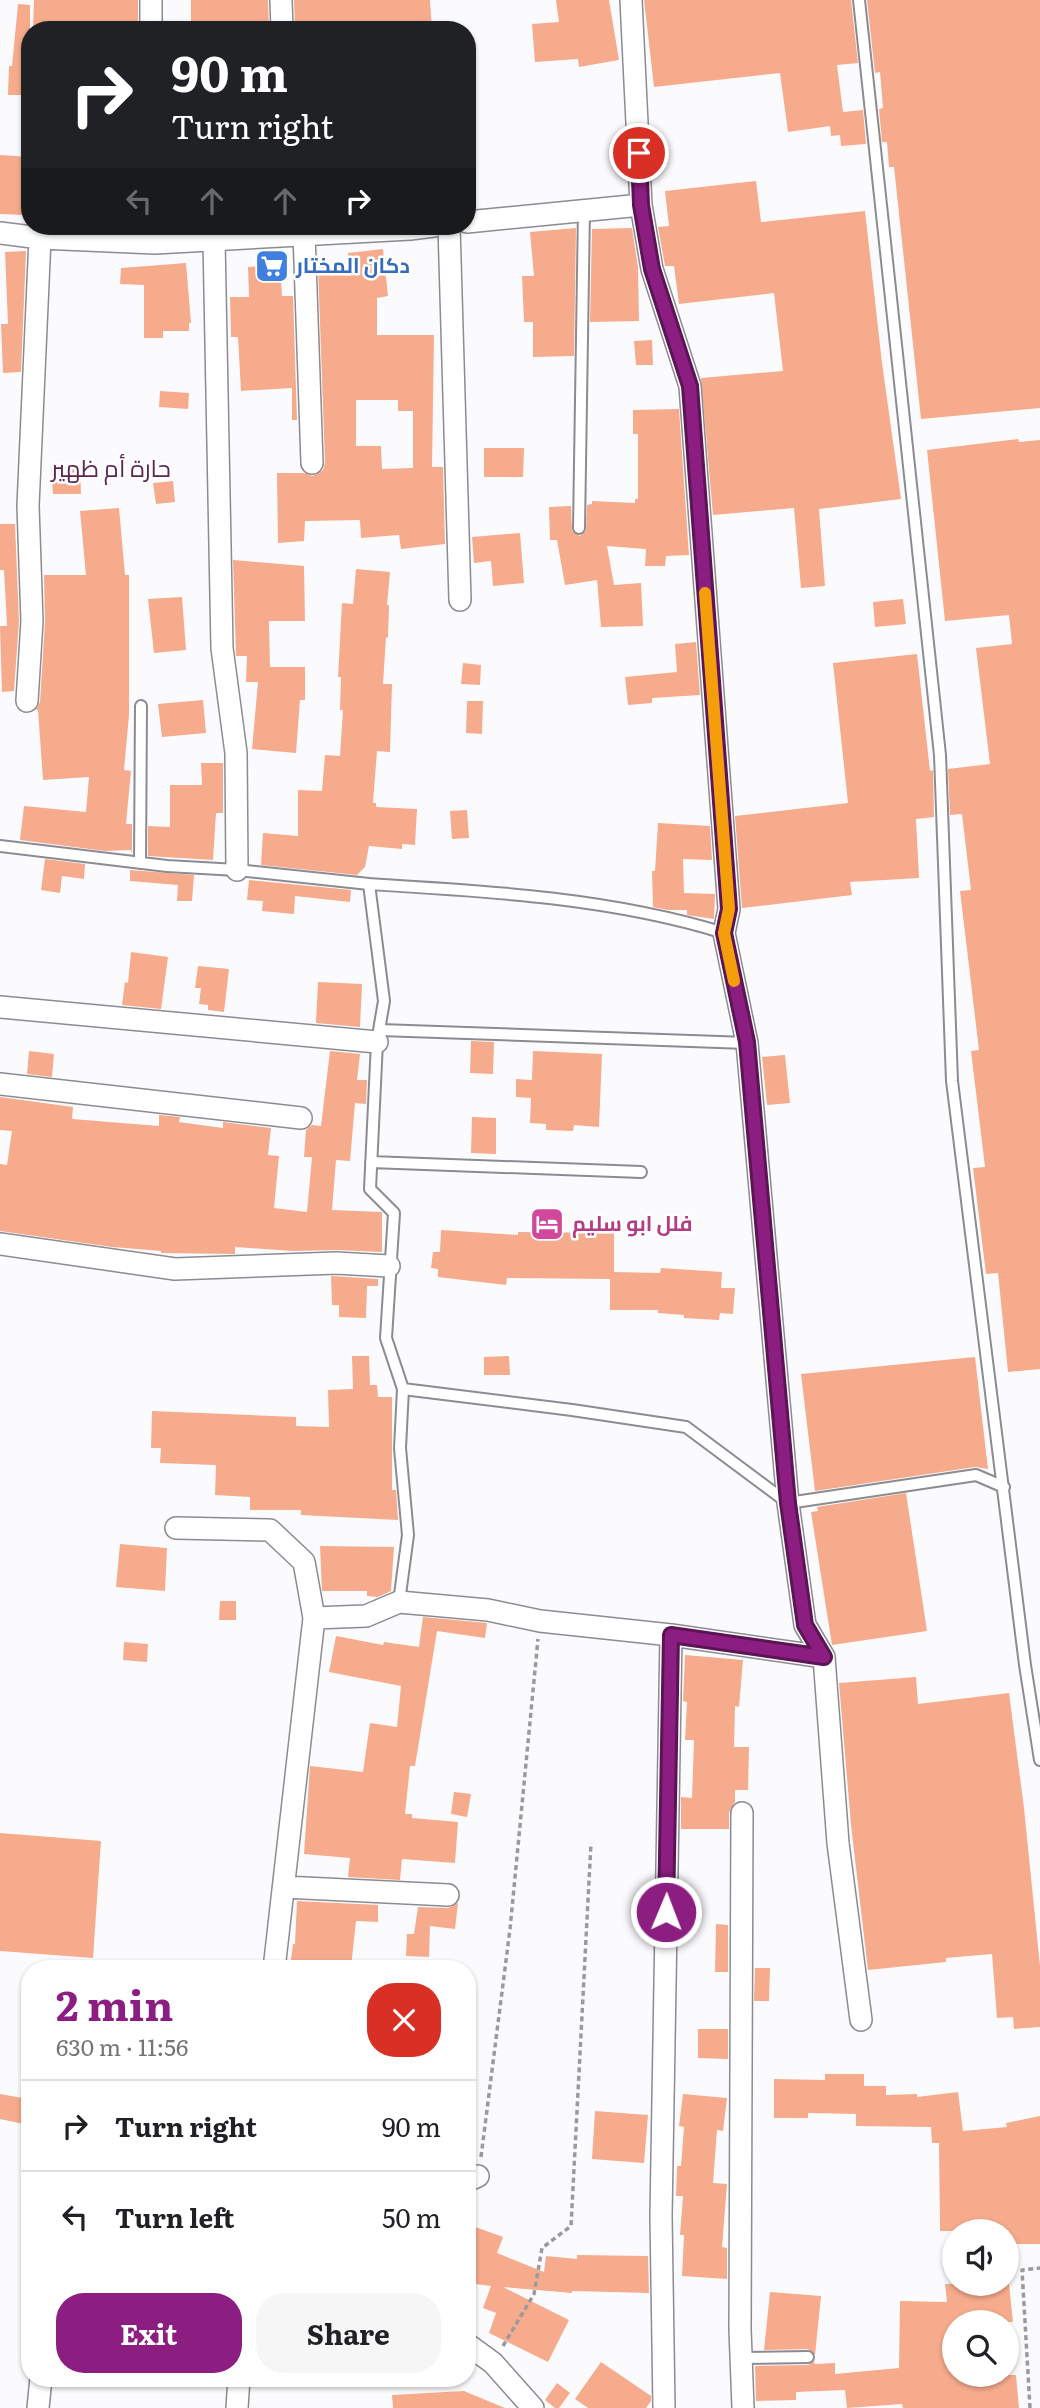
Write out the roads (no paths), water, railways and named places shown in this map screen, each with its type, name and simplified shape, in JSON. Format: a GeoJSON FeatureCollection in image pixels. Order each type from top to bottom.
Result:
{"type":"FeatureCollection","features":[{"type":"Feature","properties":{"kind":"street"},"geometry":{"type":"LineString","coordinates":[[151,0],[151,21]]}},
{"type":"Feature","properties":{"kind":"street"},"geometry":{"type":"LineString","coordinates":[[281,0],[282,21]]}},
{"type":"Feature","properties":{"kind":"street"},"geometry":{"type":"LineString","coordinates":[[631,0],[641,205],[652,269],[690,386],[729,909],[724,933],[747,1042],[788,1503],[805,1625],[824,1657],[838,1843],[861,2020]]}},
{"type":"Feature","properties":{"kind":"street"},"geometry":{"type":"LineString","coordinates":[[476,221],[641,205]]}},
{"type":"Feature","properties":{"kind":"street"},"geometry":{"type":"LineString","coordinates":[[0,233],[40,238],[126,235]]}},
{"type":"Feature","properties":{"kind":"street"},"geometry":{"type":"LineString","coordinates":[[165,235],[214,240],[265,235]]}},
{"type":"Feature","properties":{"kind":"street"},"geometry":{"type":"LineString","coordinates":[[305,235],[312,463]]}},
{"type":"Feature","properties":{"kind":"street"},"geometry":{"type":"LineString","coordinates":[[449,235],[460,600]]}},
{"type":"Feature","properties":{"kind":"street"},"geometry":{"type":"LineString","coordinates":[[27,701],[32,621],[28,506],[40,238]]}},
{"type":"Feature","properties":{"kind":"street"},"geometry":{"type":"LineString","coordinates":[[214,240],[222,648],[236,754],[237,870]]}},
{"type":"Feature","properties":{"kind":"street"},"geometry":{"type":"LineString","coordinates":[[0,1007],[379,1036]]}},
{"type":"Feature","properties":{"kind":"street"},"geometry":{"type":"LineString","coordinates":[[0,1084],[301,1118]]}},
{"type":"Feature","properties":{"kind":"street"},"geometry":{"type":"LineString","coordinates":[[0,1244],[174,1269],[336,1263],[389,1266]]}},
{"type":"Feature","properties":{"kind":"street"},"geometry":{"type":"LineString","coordinates":[[176,1528],[270,1530],[304,1562],[314,1618],[275,1960]]}},
{"type":"Feature","properties":{"kind":"street"},"geometry":{"type":"LineString","coordinates":[[314,1618],[366,1616],[399,1602],[488,1610],[540,1620],[824,1657]]}},
{"type":"Feature","properties":{"kind":"street"},"geometry":{"type":"LineString","coordinates":[[664,2408],[661,2216],[671,1635]]}},
{"type":"Feature","properties":{"kind":"street"},"geometry":{"type":"LineString","coordinates":[[742,1813],[743,2408]]}},
{"type":"Feature","properties":{"kind":"street"},"geometry":{"type":"LineString","coordinates":[[284,1887],[448,1895]]}},
{"type":"Feature","properties":{"kind":"street"},"geometry":{"type":"LineString","coordinates":[[476,2351],[493,2363],[533,2408]]}},
{"type":"Feature","properties":{"kind":"street"},"geometry":{"type":"LineString","coordinates":[[38,2408],[40,2387]]}},
{"type":"Feature","properties":{"kind":"street"},"geometry":{"type":"LineString","coordinates":[[237,2408],[238,2387]]}},
{"type":"Feature","properties":{"kind":"lane"},"geometry":{"type":"LineString","coordinates":[[859,0],[940,755],[952,1081],[1025,1665],[1040,1760]]}},
{"type":"Feature","properties":{"kind":"lane"},"geometry":{"type":"LineString","coordinates":[[579,528],[584,209]]}},
{"type":"Feature","properties":{"kind":"lane"},"geometry":{"type":"LineString","coordinates":[[140,863],[141,706]]}},
{"type":"Feature","properties":{"kind":"lane"},"geometry":{"type":"LineString","coordinates":[[0,846],[140,863],[369,884],[463,889],[603,906],[678,919],[724,933]]}},
{"type":"Feature","properties":{"kind":"lane"},"geometry":{"type":"LineString","coordinates":[[369,884],[384,1001],[379,1036],[370,1189],[394,1213],[386,1338],[403,1389],[400,1448],[408,1535],[399,1602]]}},
{"type":"Feature","properties":{"kind":"lane"},"geometry":{"type":"LineString","coordinates":[[379,1036],[747,1042]]}},
{"type":"Feature","properties":{"kind":"lane"},"geometry":{"type":"LineString","coordinates":[[371,1162],[640,1172]]}},
{"type":"Feature","properties":{"kind":"lane"},"geometry":{"type":"LineString","coordinates":[[403,1389],[686,1427],[788,1503],[976,1475],[1004,1487]]}},
{"type":"Feature","properties":{"kind":"lane"},"geometry":{"type":"LineString","coordinates":[[741,2358],[808,2357]]}},
{"type":"Feature","properties":{"kind":"place","name":"دكان المختار"},"geometry":{"type":"Point","coordinates":[272,266]}},
{"type":"Feature","properties":{"kind":"place","name":"فلل ابو سليم"},"geometry":{"type":"Point","coordinates":[547,1224]}},
{"type":"Feature","properties":{"kind":"district","name":"حارة أم ظهير"},"geometry":{"type":"Point","coordinates":[111,469]}}]}
